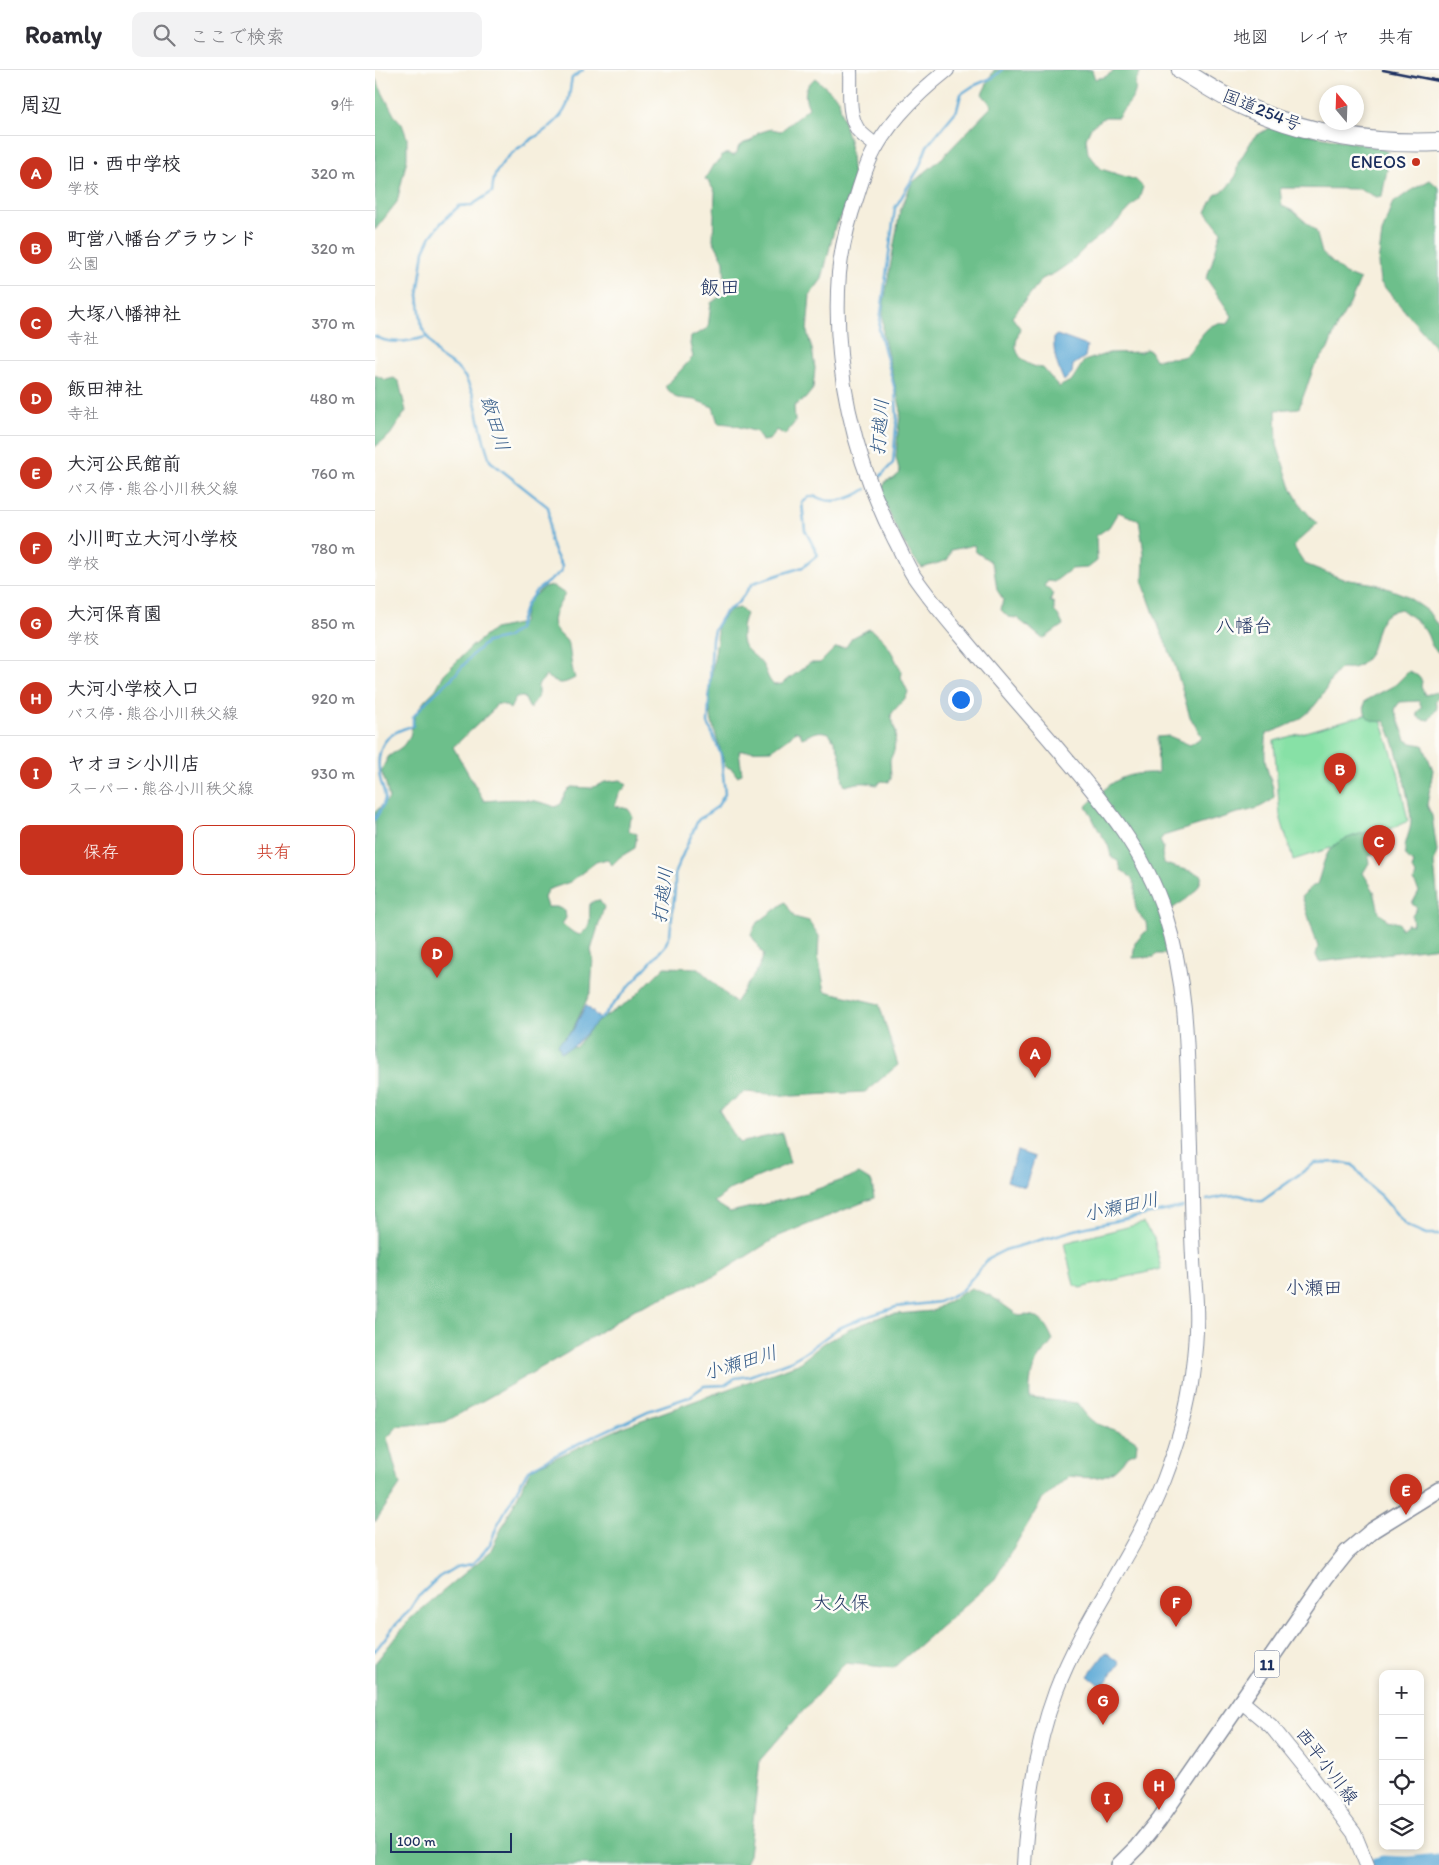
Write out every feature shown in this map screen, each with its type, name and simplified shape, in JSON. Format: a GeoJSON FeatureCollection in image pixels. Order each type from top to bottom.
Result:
{"type":"FeatureCollection","features":[{"type":"Feature","properties":{"kind":"highway","name":"国道254号"},"geometry":{"type":"LineString","coordinates":[[1181,70],[1247,108],[1316,132],[1396,143],[1439,142]]}},
{"type":"Feature","properties":{"kind":"main road","name":"11"},"geometry":{"type":"LineString","coordinates":[[1119,1865],[1159,1820],[1327,1577],[1347,1552],[1373,1530],[1439,1488]]}},
{"type":"Feature","properties":{"kind":"street"},"geometry":{"type":"LineString","coordinates":[[850,70],[853,122],[862,134],[877,146]]}},
{"type":"Feature","properties":{"kind":"street"},"geometry":{"type":"LineString","coordinates":[[947,70],[895,120],[877,146],[869,162],[847,225],[838,293],[838,333],[843,384],[858,448],[871,491],[911,572],[1002,685],[1091,788],[1129,840],[1154,885],[1164,910],[1178,961],[1185,1007],[1196,1306],[1193,1372],[1188,1399],[1172,1459],[1149,1516],[1093,1615],[1056,1691],[1039,1748],[1032,1784],[1027,1816],[1024,1865]]}},
{"type":"Feature","properties":{"kind":"street","name":"西平小川線"},"geometry":{"type":"LineString","coordinates":[[1241,1701],[1279,1734],[1354,1833],[1367,1865]]}},
{"type":"Feature","properties":{"kind":"green space"},"geometry":{"type":"Polygon","coordinates":[[[994,70],[1092,70],[1095,79],[1105,77],[1115,70],[1141,70],[1135,84],[1135,93],[1118,117],[1105,117],[1091,127],[1086,138],[1088,153],[1101,169],[1136,180],[1143,187],[1139,199],[1116,223],[1087,246],[1071,262],[1042,279],[1012,317],[1020,328],[1016,348],[1020,356],[1030,365],[1043,368],[1059,387],[1072,380],[1084,361],[1109,353],[1141,352],[1146,349],[1150,351],[1155,360],[1180,357],[1190,351],[1203,333],[1211,326],[1228,324],[1232,316],[1206,278],[1221,231],[1206,212],[1215,195],[1225,190],[1236,176],[1238,163],[1254,137],[1269,128],[1281,129],[1381,148],[1388,152],[1382,196],[1376,197],[1360,189],[1280,188],[1282,206],[1293,211],[1316,231],[1322,253],[1345,274],[1360,280],[1350,304],[1337,326],[1328,349],[1314,367],[1299,408],[1276,410],[1277,445],[1291,488],[1302,507],[1317,524],[1294,547],[1305,564],[1343,579],[1376,584],[1405,595],[1428,611],[1439,628],[1439,653],[1432,645],[1424,628],[1415,619],[1401,609],[1390,613],[1382,619],[1378,626],[1370,653],[1365,660],[1354,668],[1341,668],[1332,678],[1317,702],[1299,720],[1266,734],[1265,758],[1274,797],[1257,808],[1163,836],[1160,841],[1163,847],[1164,863],[1202,876],[1195,891],[1162,920],[1167,937],[1166,954],[1157,954],[1154,957],[1133,958],[1135,943],[1147,930],[1146,922],[1139,915],[1136,908],[1133,882],[1121,870],[1119,862],[1111,857],[1107,843],[1099,832],[1086,806],[1117,780],[1134,774],[1158,773],[1157,737],[1169,736],[1190,745],[1202,737],[1190,717],[1174,662],[1143,583],[1144,553],[1139,520],[1118,512],[1109,527],[1096,536],[1097,561],[1088,568],[1071,569],[1054,582],[1048,581],[1044,586],[1053,593],[1050,601],[1054,603],[1054,611],[1063,625],[1043,639],[1017,618],[1008,617],[1001,610],[1003,599],[997,590],[994,569],[990,561],[976,552],[974,545],[951,550],[948,560],[922,568],[909,552],[898,532],[881,492],[886,481],[893,479],[900,473],[896,457],[901,410],[883,335],[883,308],[900,211],[912,183],[942,158],[992,106],[982,94],[994,70]]]}},
{"type":"Feature","properties":{"kind":"green space"},"geometry":{"type":"Polygon","coordinates":[[[375,78],[394,115],[402,124],[407,138],[407,159],[397,202],[375,230],[375,78]]]}},
{"type":"Feature","properties":{"kind":"green space"},"geometry":{"type":"Polygon","coordinates":[[[815,78],[839,99],[850,144],[853,179],[845,210],[835,226],[822,279],[810,295],[807,332],[815,368],[813,389],[805,399],[794,406],[795,422],[785,435],[777,430],[769,440],[762,441],[757,432],[718,423],[713,407],[695,400],[677,398],[665,387],[693,357],[690,344],[691,337],[708,328],[711,303],[725,293],[724,261],[713,240],[715,192],[705,179],[713,165],[720,161],[723,155],[729,154],[733,156],[737,153],[738,148],[744,143],[751,141],[758,133],[771,129],[781,131],[809,108],[805,95],[807,88],[815,78]]]}},
{"type":"Feature","properties":{"kind":"green space"},"geometry":{"type":"Polygon","coordinates":[[[1430,180],[1439,188],[1439,351],[1380,282],[1378,263],[1382,233],[1392,204],[1430,180]]]}},
{"type":"Feature","properties":{"kind":"green space"},"geometry":{"type":"Polygon","coordinates":[[[375,375],[386,380],[394,378],[399,382],[406,411],[390,435],[375,447],[375,375]]]}},
{"type":"Feature","properties":{"kind":"green space"},"geometry":{"type":"Polygon","coordinates":[[[553,586],[565,594],[555,612],[553,622],[557,631],[569,646],[575,678],[560,683],[546,676],[538,685],[538,696],[530,709],[524,697],[516,697],[510,709],[505,705],[497,704],[491,712],[453,747],[484,801],[529,800],[555,807],[561,804],[566,792],[571,787],[591,788],[605,782],[621,780],[627,785],[619,794],[615,806],[628,809],[633,816],[629,822],[629,831],[637,834],[635,848],[620,857],[612,865],[607,859],[596,862],[570,882],[547,890],[544,898],[547,907],[557,907],[565,911],[566,918],[562,924],[580,935],[589,924],[590,904],[599,900],[604,907],[591,950],[593,959],[591,991],[573,1029],[564,1038],[564,1048],[576,1047],[595,1023],[631,1000],[664,967],[698,968],[735,1003],[758,969],[764,955],[751,935],[756,924],[785,902],[794,917],[809,921],[819,936],[818,955],[825,991],[879,1004],[898,1065],[865,1092],[793,1096],[745,1092],[719,1110],[739,1143],[782,1133],[790,1163],[731,1189],[714,1202],[730,1212],[795,1197],[859,1174],[872,1182],[874,1198],[779,1236],[715,1276],[635,1309],[567,1353],[445,1422],[398,1426],[387,1438],[400,1485],[375,1522],[375,812],[389,799],[381,771],[388,757],[403,746],[410,736],[415,715],[425,700],[436,689],[444,674],[471,647],[494,629],[523,623],[527,602],[544,587],[553,586]]]}},
{"type":"Feature","properties":{"kind":"green space"},"geometry":{"type":"Polygon","coordinates":[[[740,608],[746,614],[742,628],[743,643],[762,664],[774,685],[782,684],[810,663],[820,663],[835,648],[846,647],[852,638],[869,629],[885,642],[902,673],[901,677],[908,692],[905,699],[891,715],[896,733],[894,751],[890,760],[891,778],[889,782],[882,781],[876,785],[860,783],[845,786],[836,745],[829,733],[821,732],[815,732],[802,738],[800,733],[795,731],[772,750],[739,751],[742,774],[737,776],[732,769],[725,766],[712,722],[708,697],[717,641],[717,626],[729,610],[740,608]]]}},
{"type":"Feature","properties":{"kind":"green space"},"geometry":{"type":"Polygon","coordinates":[[[1409,671],[1418,676],[1422,681],[1421,687],[1425,695],[1437,692],[1439,695],[1435,702],[1437,708],[1429,720],[1418,717],[1417,712],[1422,708],[1419,701],[1400,702],[1395,711],[1406,740],[1423,745],[1433,770],[1427,805],[1432,816],[1437,851],[1434,863],[1438,902],[1436,923],[1439,933],[1439,947],[1319,962],[1316,955],[1318,947],[1302,896],[1317,884],[1329,851],[1333,846],[1346,839],[1382,830],[1384,837],[1380,851],[1368,857],[1369,863],[1363,873],[1374,891],[1379,912],[1387,920],[1399,923],[1401,929],[1407,924],[1413,925],[1412,916],[1417,908],[1412,904],[1419,891],[1414,882],[1416,874],[1412,870],[1414,863],[1408,859],[1405,852],[1411,821],[1405,785],[1388,728],[1384,721],[1371,720],[1366,714],[1364,706],[1365,701],[1395,685],[1409,671]]]}},
{"type":"Feature","properties":{"kind":"green space"},"geometry":{"type":"Polygon","coordinates":[[[1378,711],[1398,772],[1408,821],[1390,829],[1293,860],[1280,816],[1274,741],[1378,711]]]}},
{"type":"Feature","properties":{"kind":"green space"},"geometry":{"type":"Polygon","coordinates":[[[1143,1223],[1154,1238],[1161,1269],[1080,1288],[1074,1285],[1064,1243],[1143,1223]]]}},
{"type":"Feature","properties":{"kind":"green space"},"geometry":{"type":"Polygon","coordinates":[[[971,1288],[991,1296],[1019,1316],[1032,1316],[1041,1320],[1048,1329],[1053,1340],[1040,1356],[1033,1371],[1030,1382],[1030,1398],[1077,1403],[1093,1421],[1124,1434],[1137,1442],[1136,1452],[1127,1457],[1114,1471],[1108,1474],[1095,1477],[1069,1476],[1042,1500],[995,1579],[893,1668],[845,1663],[760,1760],[749,1855],[744,1865],[375,1865],[375,1663],[410,1619],[490,1552],[531,1469],[625,1426],[798,1364],[824,1343],[850,1329],[885,1315],[932,1311],[971,1288]]]}},
{"type":"Feature","properties":{"kind":"water"},"geometry":{"type":"Polygon","coordinates":[[[1057,335],[1087,346],[1085,357],[1073,365],[1072,373],[1064,381],[1057,365],[1055,354],[1054,337],[1057,335]]]}},
{"type":"Feature","properties":{"kind":"water"},"geometry":{"type":"Polygon","coordinates":[[[586,1005],[600,1019],[573,1047],[561,1052],[558,1044],[573,1030],[586,1005]]]}},
{"type":"Feature","properties":{"kind":"water"},"geometry":{"type":"Polygon","coordinates":[[[1017,1151],[1035,1157],[1025,1187],[1007,1181],[1017,1151]]]}},
{"type":"Feature","properties":{"kind":"water"},"geometry":{"type":"Polygon","coordinates":[[[1106,1652],[1120,1663],[1102,1687],[1088,1676],[1106,1652]]]}},
{"type":"Feature","properties":{"kind":"waterway","name":"飯田川"},"geometry":{"type":"LineString","coordinates":[[375,819],[385,798],[379,768],[380,751],[383,744],[394,733],[413,726],[413,717],[475,652],[487,642],[506,638],[518,629],[526,605],[536,591],[561,572],[562,566],[550,541],[548,507],[490,461],[473,394],[465,377],[456,367],[439,356],[422,328],[418,295],[424,251],[431,236],[441,223],[459,206],[472,205],[492,192],[495,175],[503,162],[522,145],[543,132],[561,116],[568,102],[572,78],[583,70]]}},
{"type":"Feature","properties":{"kind":"waterway","name":"打越川"},"geometry":{"type":"LineString","coordinates":[[875,482],[893,463],[897,417],[895,390],[879,329],[895,208],[919,168],[927,146],[957,110],[961,94],[973,86],[994,77],[1002,70]]}},
{"type":"Feature","properties":{"kind":"waterway"},"geometry":{"type":"LineString","coordinates":[[375,336],[394,342],[426,337]]}},
{"type":"Feature","properties":{"kind":"waterway","name":"打越川"},"geometry":{"type":"LineString","coordinates":[[600,1019],[665,946],[670,934],[675,872],[698,820],[717,807],[725,794],[721,755],[708,723],[714,630],[725,612],[737,604],[753,583],[803,567],[818,555],[805,530],[802,503],[809,497],[815,496],[828,501],[841,500],[854,496],[866,489]]}},
{"type":"Feature","properties":{"kind":"waterway","name":"小瀬田川"},"geometry":{"type":"LineString","coordinates":[[1207,1200],[1235,1195],[1262,1201],[1315,1163],[1339,1162],[1353,1165],[1370,1187],[1381,1196],[1406,1225],[1426,1234],[1439,1234]]}},
{"type":"Feature","properties":{"kind":"waterway","name":"小瀬田川"},"geometry":{"type":"LineString","coordinates":[[375,1651],[395,1625],[409,1611],[417,1598],[439,1577],[456,1567],[472,1564],[482,1554],[490,1544],[498,1524],[528,1470],[569,1448],[648,1411],[689,1397],[704,1386],[725,1385],[735,1378],[749,1376],[790,1361],[806,1352],[837,1329],[860,1319],[896,1307],[939,1302],[961,1291],[989,1258],[1005,1250],[1082,1228],[1183,1207]]}},
{"type":"Feature","properties":{"kind":"waterway"},"geometry":{"type":"LineString","coordinates":[[1376,1865],[1383,1863],[1407,1864],[1439,1861]]}},
{"type":"Feature","properties":{"kind":"railway"},"geometry":{"type":"LineString","coordinates":[[1383,70],[1439,81]]}},
{"type":"Feature","properties":{"kind":"place","name":"ENEOS"},"geometry":{"type":"Point","coordinates":[1416,162]}},
{"type":"Feature","properties":{"kind":"place","name":"町営八幡台グラウンド"},"geometry":{"type":"Point","coordinates":[1340,794]}},
{"type":"Feature","properties":{"kind":"place","name":"大塚八幡神社"},"geometry":{"type":"Point","coordinates":[1379,866]}},
{"type":"Feature","properties":{"kind":"place","name":"飯田神社"},"geometry":{"type":"Point","coordinates":[437,978]}},
{"type":"Feature","properties":{"kind":"place","name":"旧・西中学校"},"geometry":{"type":"Point","coordinates":[1035,1078]}},
{"type":"Feature","properties":{"kind":"place","name":"大河公民館前"},"geometry":{"type":"Point","coordinates":[1406,1515]}},
{"type":"Feature","properties":{"kind":"place","name":"小川町立大河小学校"},"geometry":{"type":"Point","coordinates":[1176,1627]}},
{"type":"Feature","properties":{"kind":"place","name":"大河保育園"},"geometry":{"type":"Point","coordinates":[1103,1725]}},
{"type":"Feature","properties":{"kind":"place","name":"大河小学校入口"},"geometry":{"type":"Point","coordinates":[1159,1810]}},
{"type":"Feature","properties":{"kind":"place","name":"ヤオヨシ小川店"},"geometry":{"type":"Point","coordinates":[1107,1823]}},
{"type":"Feature","properties":{"kind":"district","name":"飯田"},"geometry":{"type":"Point","coordinates":[720,287]}},
{"type":"Feature","properties":{"kind":"district","name":"八幡台"},"geometry":{"type":"Point","coordinates":[1244,625]}},
{"type":"Feature","properties":{"kind":"district","name":"小瀬田"},"geometry":{"type":"Point","coordinates":[1314,1287]}},
{"type":"Feature","properties":{"kind":"district","name":"大久保"},"geometry":{"type":"Point","coordinates":[841,1602]}}]}
